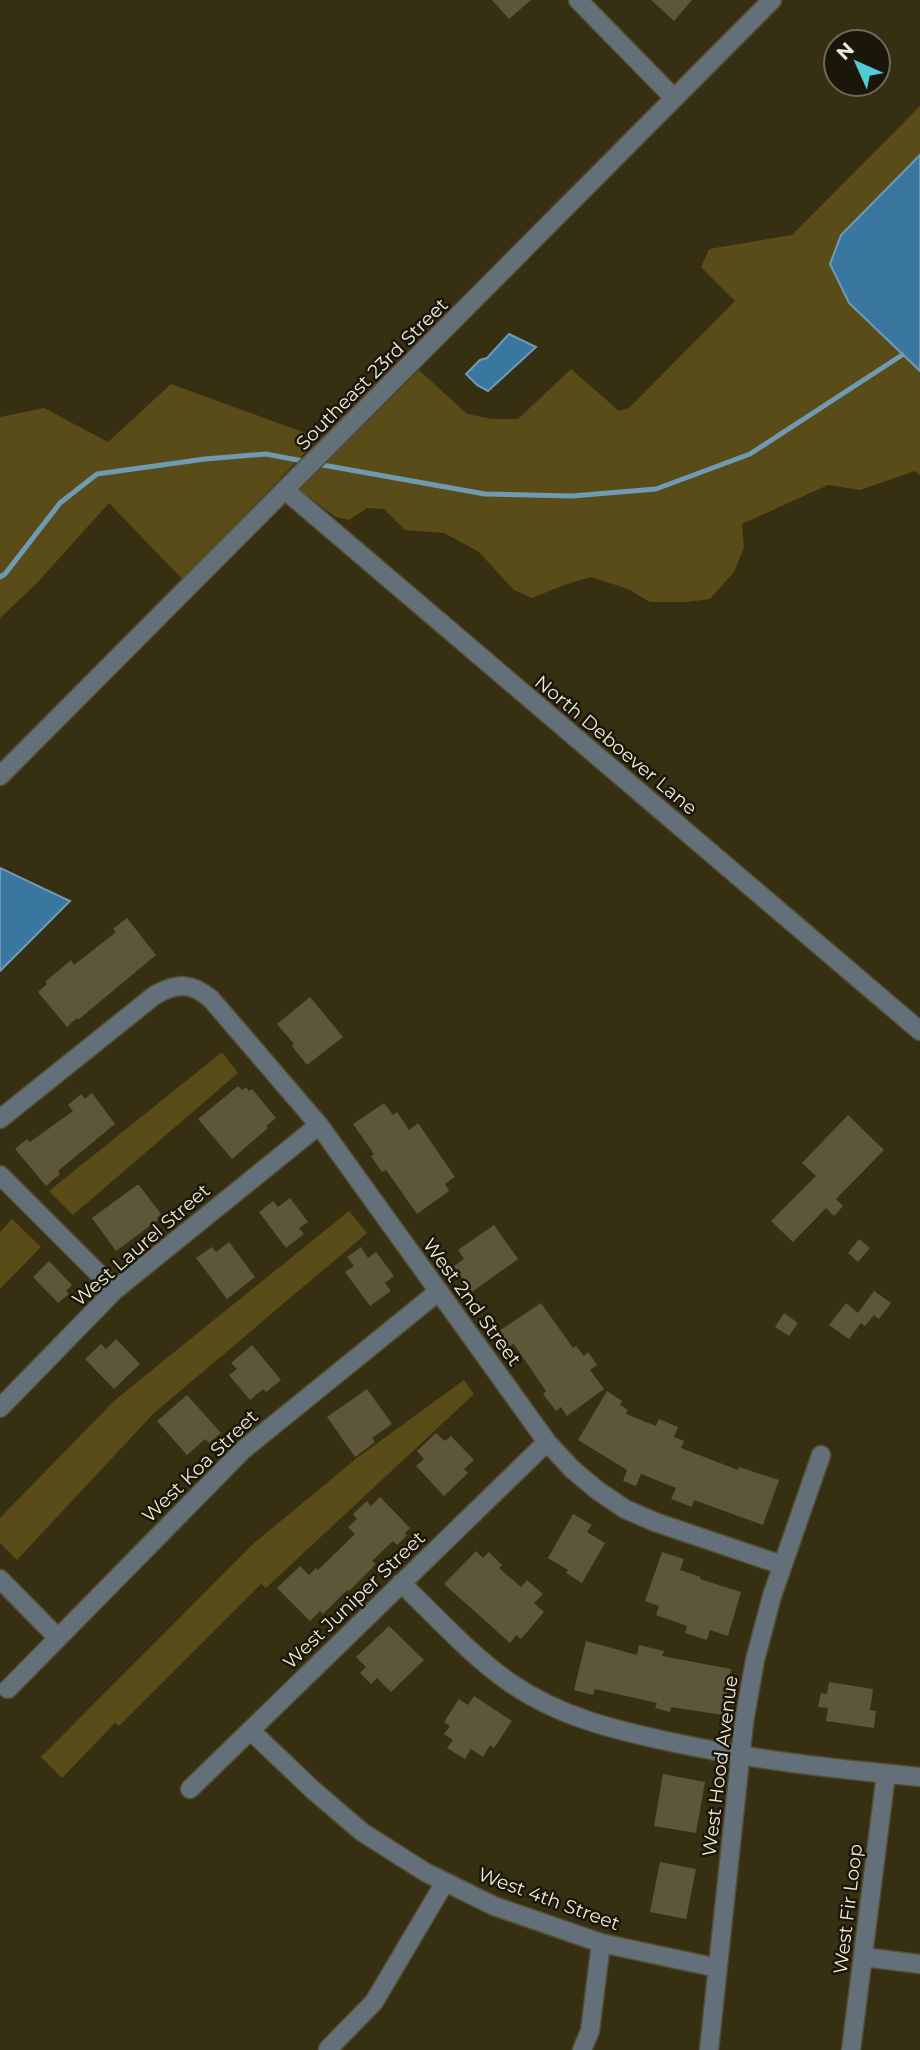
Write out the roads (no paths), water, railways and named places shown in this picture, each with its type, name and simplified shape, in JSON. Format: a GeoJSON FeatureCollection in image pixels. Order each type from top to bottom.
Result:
{"type":"FeatureCollection","features":[{"type":"Feature","properties":{"kind":"street"},"geometry":{"type":"LineString","coordinates":[[578,0],[674,98]]}},
{"type":"Feature","properties":{"kind":"street","name":"Southeast 23rd Street"},"geometry":{"type":"LineString","coordinates":[[0,776],[772,0]]}},
{"type":"Feature","properties":{"kind":"street","name":"North Deboever Lane"},"geometry":{"type":"LineString","coordinates":[[285,490],[920,1031]]}},
{"type":"Feature","properties":{"kind":"street","name":"West 2nd Street"},"geometry":{"type":"LineString","coordinates":[[0,1119],[155,995],[171,986],[201,990],[319,1125],[547,1442],[597,1490],[625,1509],[655,1522],[782,1565]]}},
{"type":"Feature","properties":{"kind":"street","name":"West Laurel Street"},"geometry":{"type":"LineString","coordinates":[[0,1408],[115,1290],[319,1125]]}},
{"type":"Feature","properties":{"kind":"street"},"geometry":{"type":"LineString","coordinates":[[0,1175],[115,1290]]}},
{"type":"Feature","properties":{"kind":"street","name":"West Koa Street"},"geometry":{"type":"LineString","coordinates":[[8,1689],[251,1443],[439,1291]]}},
{"type":"Feature","properties":{"kind":"street","name":"West Juniper Street"},"geometry":{"type":"LineString","coordinates":[[190,1790],[547,1442]]}},
{"type":"Feature","properties":{"kind":"street","name":"West Hood Avenue"},"geometry":{"type":"LineString","coordinates":[[709,2050],[740,1757],[755,1660],[782,1565],[821,1455]]}},
{"type":"Feature","properties":{"kind":"street"},"geometry":{"type":"LineString","coordinates":[[0,1579],[58,1638]]}},
{"type":"Feature","properties":{"kind":"street"},"geometry":{"type":"LineString","coordinates":[[401,1583],[475,1654],[512,1684],[552,1707],[598,1725],[740,1757],[920,1777]]}},
{"type":"Feature","properties":{"kind":"street","name":"West 4th Street"},"geometry":{"type":"LineString","coordinates":[[251,1731],[362,1832],[425,1872],[494,1906],[601,1943],[718,1968]]}},
{"type":"Feature","properties":{"kind":"street","name":"West Fir Loop"},"geometry":{"type":"LineString","coordinates":[[851,2050],[886,1774]]}},
{"type":"Feature","properties":{"kind":"street"},"geometry":{"type":"LineString","coordinates":[[328,2049],[374,2002],[445,1882]]}},
{"type":"Feature","properties":{"kind":"street"},"geometry":{"type":"LineString","coordinates":[[582,2050],[590,2031],[601,1943]]}},
{"type":"Feature","properties":{"kind":"street"},"geometry":{"type":"LineString","coordinates":[[863,1957],[920,1964]]}},
{"type":"Feature","properties":{"kind":"water"},"geometry":{"type":"Polygon","coordinates":[[[920,155],[920,371],[849,303],[830,264],[841,235],[920,155]]]}},
{"type":"Feature","properties":{"kind":"water"},"geometry":{"type":"Polygon","coordinates":[[[509,334],[536,347],[488,391],[466,374],[480,360],[487,358],[509,334]]]}},
{"type":"Feature","properties":{"kind":"water"},"geometry":{"type":"Polygon","coordinates":[[[0,868],[70,901],[0,971],[0,868]]]}},
{"type":"Feature","properties":{"kind":"waterway"},"geometry":{"type":"LineString","coordinates":[[317,464],[485,494],[572,496],[656,489],[750,454],[902,355]]}},
{"type":"Feature","properties":{"kind":"waterway"},"geometry":{"type":"LineString","coordinates":[[0,577],[60,503],[97,474],[205,459],[266,454],[308,462]]}}]}
